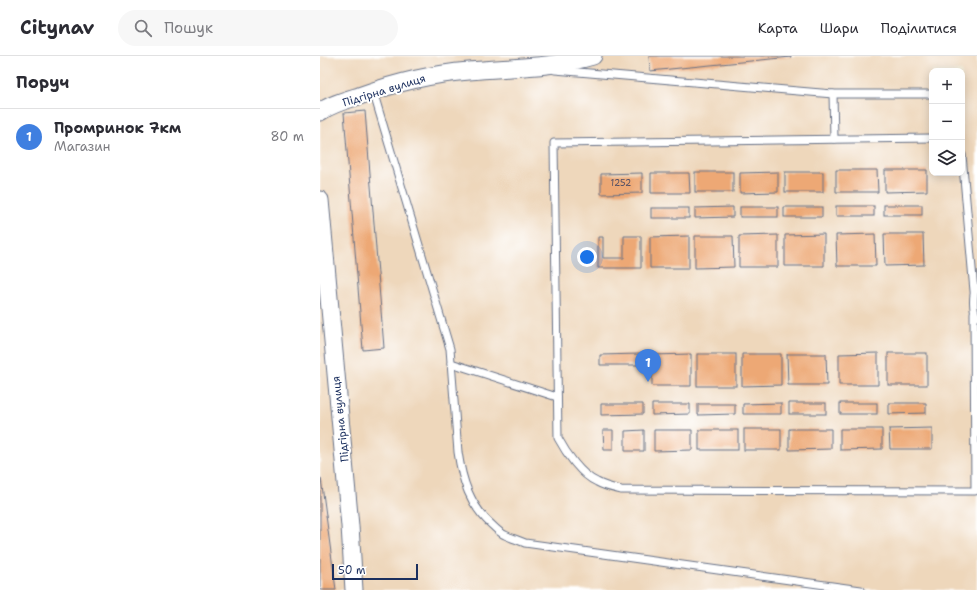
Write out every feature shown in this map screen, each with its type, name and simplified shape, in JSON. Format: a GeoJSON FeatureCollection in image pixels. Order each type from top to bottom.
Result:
{"type":"FeatureCollection","features":[{"type":"Feature","properties":{"kind":"street","name":"Підгірна вулиця"},"geometry":{"type":"LineString","coordinates":[[320,112],[330,106],[409,80],[468,71],[526,68],[593,56]]}},
{"type":"Feature","properties":{"kind":"street","name":"Підгірна вулиця"},"geometry":{"type":"LineString","coordinates":[[320,200],[350,526],[354,590]]}},
{"type":"Feature","properties":{"kind":"lane"},"geometry":{"type":"LineString","coordinates":[[526,68],[834,94],[929,94]]}},
{"type":"Feature","properties":{"kind":"lane"},"geometry":{"type":"LineString","coordinates":[[372,91],[450,349],[458,452],[465,484],[473,502],[489,522],[503,534],[525,542],[860,590]]}},
{"type":"Feature","properties":{"kind":"lane"},"geometry":{"type":"LineString","coordinates":[[834,94],[834,139]]}},
{"type":"Feature","properties":{"kind":"lane"},"geometry":{"type":"LineString","coordinates":[[929,138],[554,143],[558,438],[566,453],[583,472],[595,482],[621,490],[975,491],[976,315],[964,176]]}},
{"type":"Feature","properties":{"kind":"lane"},"geometry":{"type":"LineString","coordinates":[[974,291],[977,282]]}},
{"type":"Feature","properties":{"kind":"lane"},"geometry":{"type":"LineString","coordinates":[[451,363],[557,397]]}},
{"type":"Feature","properties":{"kind":"shaded area"},"geometry":{"type":"Polygon","coordinates":[[[320,56],[977,56],[977,590],[320,590],[320,56]]]}},
{"type":"Feature","properties":{"kind":"building"},"geometry":{"type":"Polygon","coordinates":[[[649,56],[791,56],[791,57],[650,71],[649,56]]]}},
{"type":"Feature","properties":{"kind":"building"},"geometry":{"type":"Polygon","coordinates":[[[365,111],[384,348],[363,350],[344,113],[365,111]]]}},
{"type":"Feature","properties":{"kind":"building"},"geometry":{"type":"Polygon","coordinates":[[[836,170],[877,170],[878,192],[836,192],[836,170]]]}},
{"type":"Feature","properties":{"kind":"building"},"geometry":{"type":"Polygon","coordinates":[[[885,170],[927,170],[927,191],[885,192],[885,170]]]}},
{"type":"Feature","properties":{"kind":"building"},"geometry":{"type":"Polygon","coordinates":[[[695,172],[733,172],[733,192],[695,192],[695,172]]]}},
{"type":"Feature","properties":{"kind":"building"},"geometry":{"type":"Polygon","coordinates":[[[778,172],[778,192],[740,193],[740,173],[778,172]]]}},
{"type":"Feature","properties":{"kind":"building"},"geometry":{"type":"Polygon","coordinates":[[[785,172],[823,172],[823,192],[785,192],[785,172]]]}},
{"type":"Feature","properties":{"kind":"building"},"geometry":{"type":"Polygon","coordinates":[[[642,173],[642,193],[601,194],[601,174],[642,173]]]}},
{"type":"Feature","properties":{"kind":"building"},"geometry":{"type":"Polygon","coordinates":[[[651,173],[689,173],[690,193],[651,193],[651,173]]]}},
{"type":"Feature","properties":{"kind":"building"},"geometry":{"type":"Polygon","coordinates":[[[884,205],[922,205],[922,215],[884,215],[884,205]]]}},
{"type":"Feature","properties":{"kind":"building"},"geometry":{"type":"Polygon","coordinates":[[[836,206],[874,206],[874,216],[836,216],[836,206]]]}},
{"type":"Feature","properties":{"kind":"building"},"geometry":{"type":"Polygon","coordinates":[[[733,207],[733,217],[695,218],[695,208],[733,207]]]}},
{"type":"Feature","properties":{"kind":"building"},"geometry":{"type":"Polygon","coordinates":[[[740,207],[778,207],[778,217],[740,217],[740,207]]]}},
{"type":"Feature","properties":{"kind":"building"},"geometry":{"type":"Polygon","coordinates":[[[784,207],[822,207],[822,217],[784,217],[784,207]]]}},
{"type":"Feature","properties":{"kind":"building"},"geometry":{"type":"Polygon","coordinates":[[[651,208],[689,208],[689,218],[651,218],[651,208]]]}},
{"type":"Feature","properties":{"kind":"building"},"geometry":{"type":"Polygon","coordinates":[[[824,234],[824,266],[785,266],[785,235],[824,234]]]}},
{"type":"Feature","properties":{"kind":"building"},"geometry":{"type":"Polygon","coordinates":[[[875,234],[876,266],[837,266],[836,235],[875,234]]]}},
{"type":"Feature","properties":{"kind":"building"},"geometry":{"type":"Polygon","coordinates":[[[884,234],[923,234],[924,265],[885,266],[884,234]]]}},
{"type":"Feature","properties":{"kind":"building"},"geometry":{"type":"Polygon","coordinates":[[[778,235],[778,267],[739,267],[739,236],[778,235]]]}},
{"type":"Feature","properties":{"kind":"building"},"geometry":{"type":"Polygon","coordinates":[[[624,236],[641,236],[641,268],[598,268],[598,237],[603,237],[603,258],[624,258],[624,236]]]}},
{"type":"Feature","properties":{"kind":"building"},"geometry":{"type":"Polygon","coordinates":[[[689,236],[689,268],[650,268],[650,237],[689,236]]]}},
{"type":"Feature","properties":{"kind":"building"},"geometry":{"type":"Polygon","coordinates":[[[695,236],[733,236],[734,267],[695,268],[695,236]]]}},
{"type":"Feature","properties":{"kind":"building"},"geometry":{"type":"Polygon","coordinates":[[[878,353],[878,385],[839,385],[839,354],[878,353]]]}},
{"type":"Feature","properties":{"kind":"building"},"geometry":{"type":"Polygon","coordinates":[[[888,353],[927,353],[927,385],[888,385],[888,353]]]}},
{"type":"Feature","properties":{"kind":"building"},"geometry":{"type":"Polygon","coordinates":[[[640,354],[640,365],[600,365],[600,355],[640,354]]]}},
{"type":"Feature","properties":{"kind":"building"},"geometry":{"type":"Polygon","coordinates":[[[691,354],[691,386],[652,386],[652,355],[691,354]]]}},
{"type":"Feature","properties":{"kind":"building"},"geometry":{"type":"Polygon","coordinates":[[[697,354],[736,354],[736,386],[697,386],[697,354]]]}},
{"type":"Feature","properties":{"kind":"building"},"geometry":{"type":"Polygon","coordinates":[[[742,354],[781,354],[781,385],[742,386],[742,354]]]}},
{"type":"Feature","properties":{"kind":"building"},"geometry":{"type":"Polygon","coordinates":[[[787,354],[826,354],[827,385],[788,385],[787,354]]]}},
{"type":"Feature","properties":{"kind":"building"},"geometry":{"type":"Polygon","coordinates":[[[781,403],[781,414],[743,414],[743,404],[781,403]]]}},
{"type":"Feature","properties":{"kind":"building"},"geometry":{"type":"Polygon","coordinates":[[[789,403],[826,403],[826,414],[789,414],[789,403]]]}},
{"type":"Feature","properties":{"kind":"building"},"geometry":{"type":"Polygon","coordinates":[[[840,403],[877,403],[877,414],[840,414],[840,403]]]}},
{"type":"Feature","properties":{"kind":"building"},"geometry":{"type":"Polygon","coordinates":[[[889,403],[926,403],[926,413],[889,414],[889,403]]]}},
{"type":"Feature","properties":{"kind":"building"},"geometry":{"type":"Polygon","coordinates":[[[601,404],[643,404],[643,414],[601,415],[601,404]]]}},
{"type":"Feature","properties":{"kind":"building"},"geometry":{"type":"Polygon","coordinates":[[[652,404],[690,404],[690,414],[652,415],[652,404]]]}},
{"type":"Feature","properties":{"kind":"building"},"geometry":{"type":"Polygon","coordinates":[[[698,404],[735,404],[735,414],[698,415],[698,404]]]}},
{"type":"Feature","properties":{"kind":"building"},"geometry":{"type":"Polygon","coordinates":[[[932,428],[932,449],[890,449],[889,429],[932,428]]]}},
{"type":"Feature","properties":{"kind":"building"},"geometry":{"type":"Polygon","coordinates":[[[744,429],[781,429],[781,450],[744,450],[744,429]]]}},
{"type":"Feature","properties":{"kind":"building"},"geometry":{"type":"Polygon","coordinates":[[[789,429],[831,429],[831,449],[789,450],[789,429]]]}},
{"type":"Feature","properties":{"kind":"building"},"geometry":{"type":"Polygon","coordinates":[[[840,429],[882,429],[882,449],[840,450],[840,429]]]}},
{"type":"Feature","properties":{"kind":"building"},"geometry":{"type":"Polygon","coordinates":[[[603,430],[613,430],[613,450],[604,450],[603,430]]]}},
{"type":"Feature","properties":{"kind":"building"},"geometry":{"type":"Polygon","coordinates":[[[644,430],[644,451],[625,451],[625,431],[644,430]]]}},
{"type":"Feature","properties":{"kind":"building"},"geometry":{"type":"Polygon","coordinates":[[[654,430],[692,430],[692,450],[654,451],[654,430]]]}},
{"type":"Feature","properties":{"kind":"building"},"geometry":{"type":"Polygon","coordinates":[[[699,430],[738,430],[738,450],[699,450],[699,430]]]}},
{"type":"Feature","properties":{"kind":"building"},"geometry":{"type":"Polygon","coordinates":[[[321,478],[336,590],[320,590],[321,478]]]}},
{"type":"Feature","properties":{"kind":"place","name":"Промринок 7км"},"geometry":{"type":"Point","coordinates":[648,382]}}]}
